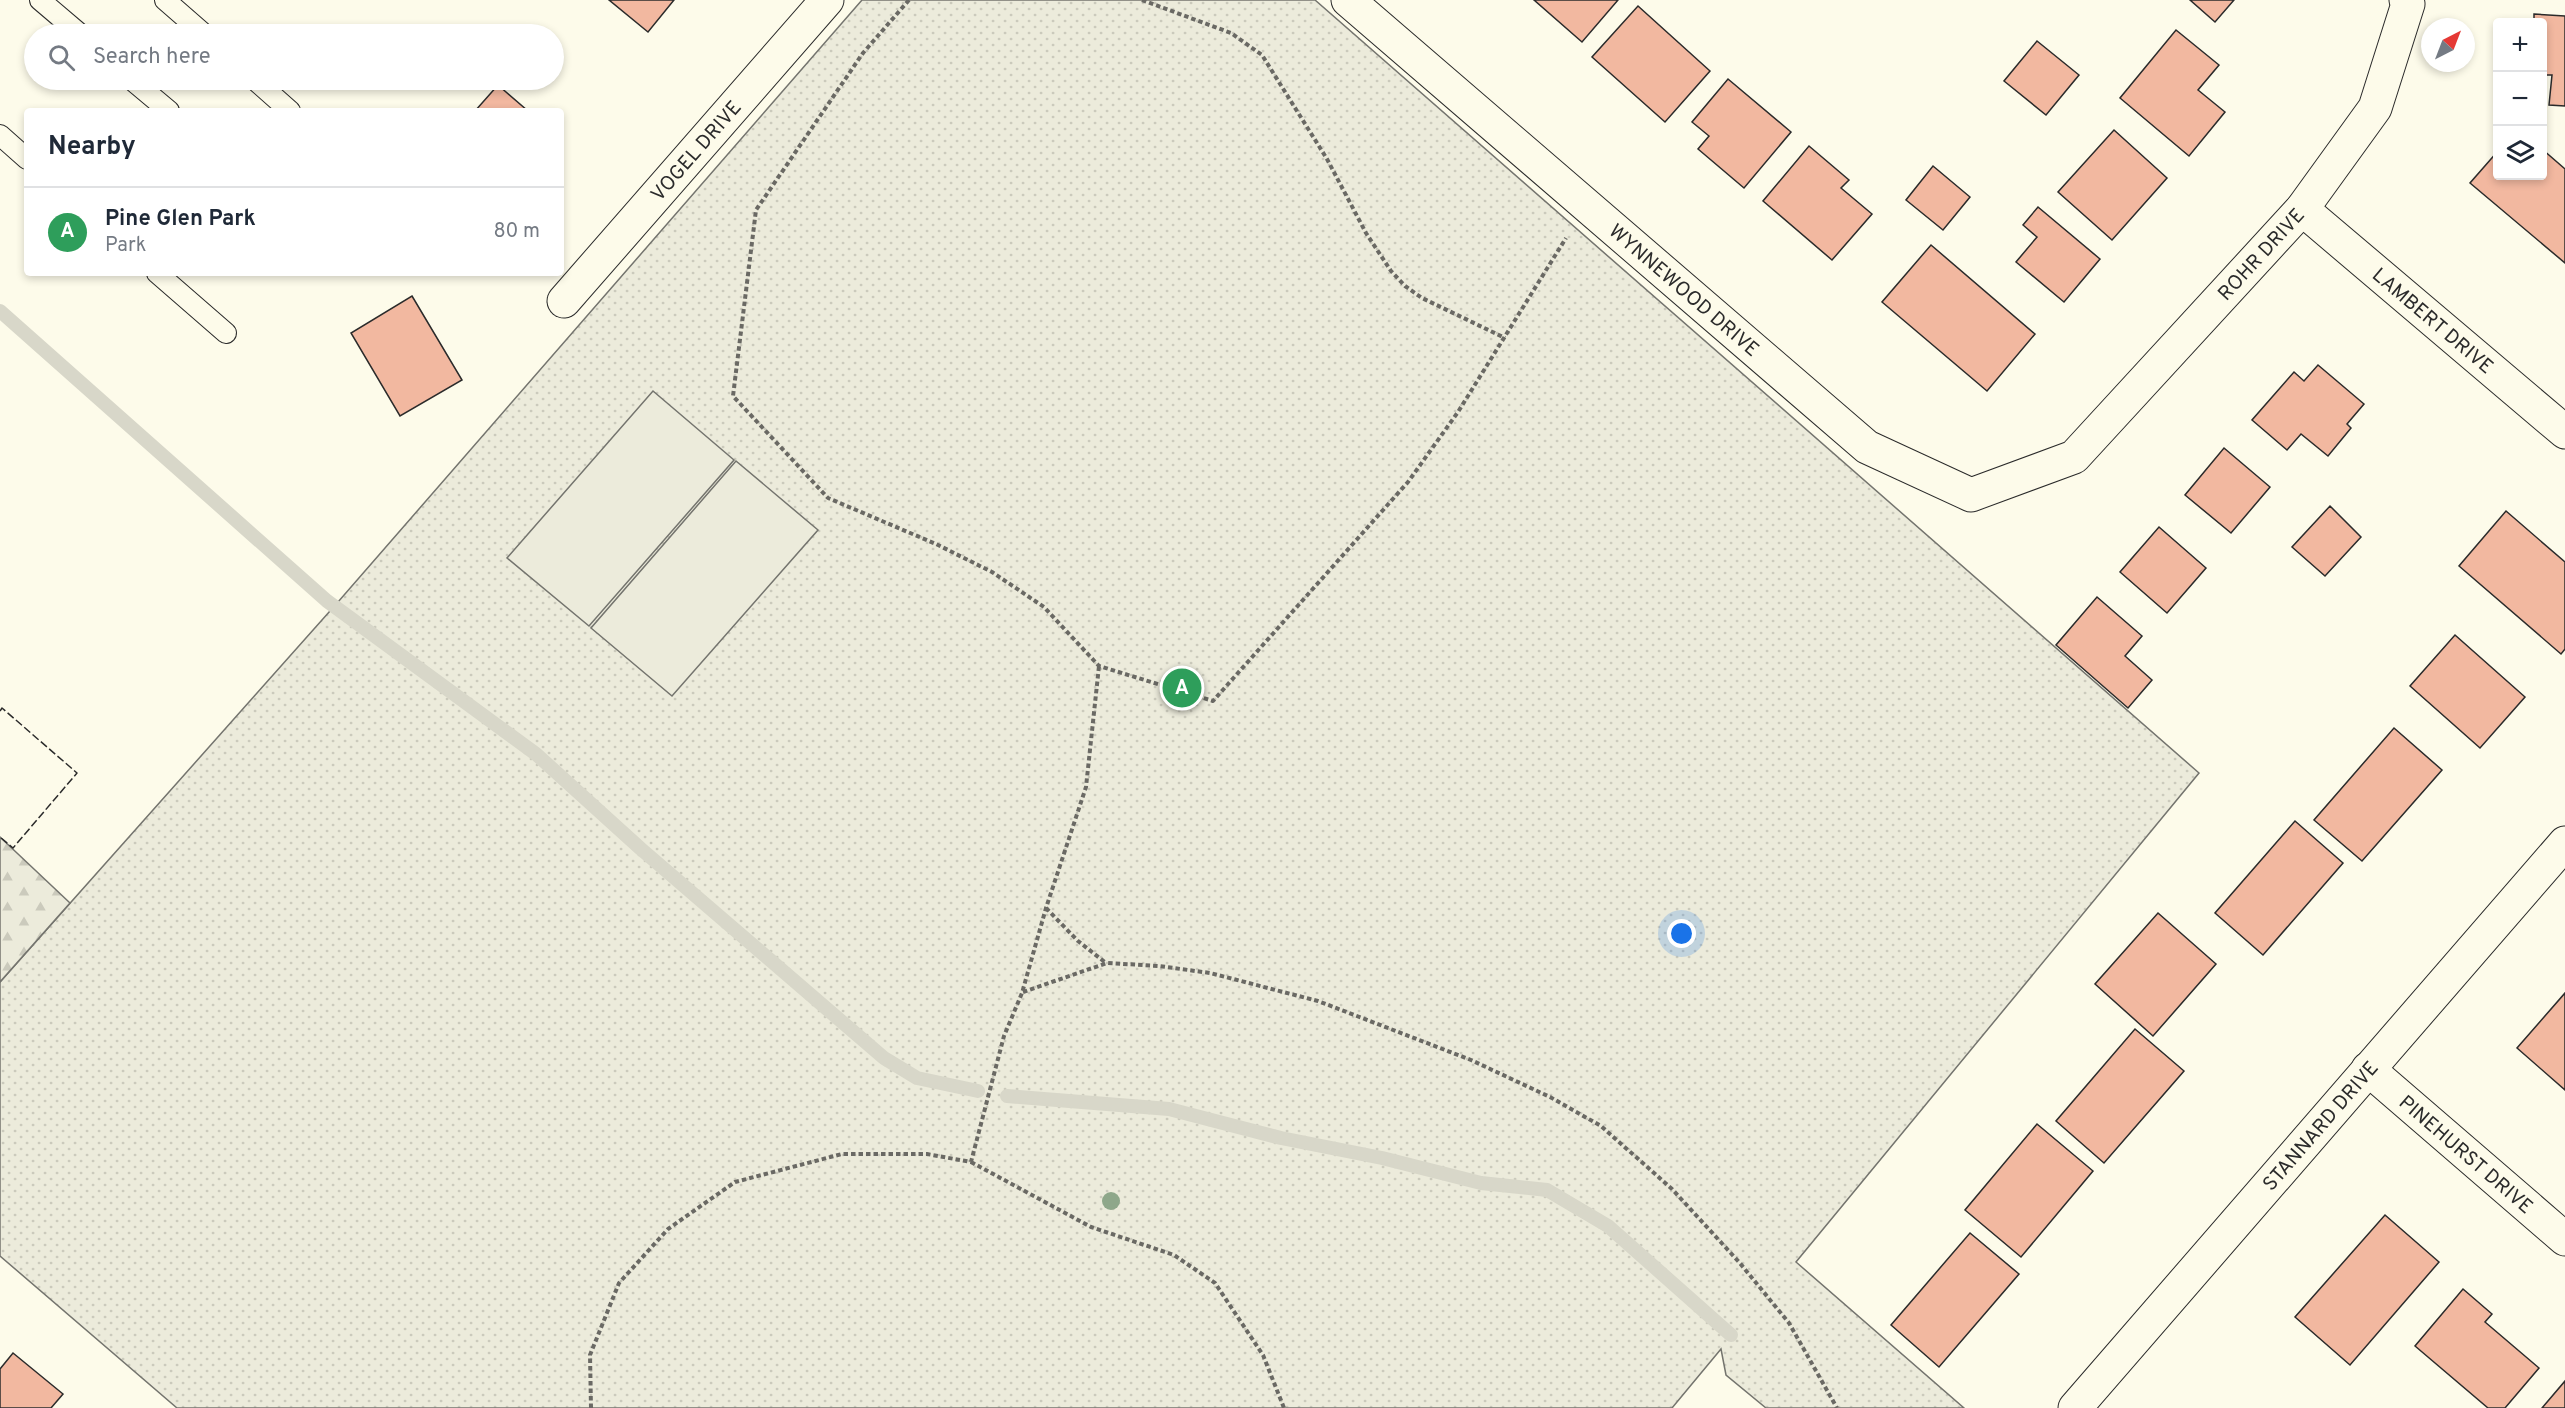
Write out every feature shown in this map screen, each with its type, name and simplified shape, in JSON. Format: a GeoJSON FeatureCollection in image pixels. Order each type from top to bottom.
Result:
{"type":"FeatureCollection","features":[{"type":"Feature","properties":{"kind":"street","name":"VOGEL DRIVE"},"geometry":{"type":"LineString","coordinates":[[564,301],[827,0]]}},
{"type":"Feature","properties":{"kind":"street","name":"WYNNEWOOD DRIVE"},"geometry":{"type":"LineString","coordinates":[[1348,0],[1867,447],[1971,495],[2055,464]]}},
{"type":"Feature","properties":{"kind":"street","name":"ROHR DRIVE"},"geometry":{"type":"LineString","coordinates":[[2055,464],[2074,457],[2302,209],[2375,108],[2407,2]]}},
{"type":"Feature","properties":{"kind":"street","name":"LAMBERT DRIVE"},"geometry":{"type":"LineString","coordinates":[[2302,209],[2565,432]]}},
{"type":"Feature","properties":{"kind":"street","name":"STANNARD DRIVE"},"geometry":{"type":"LineString","coordinates":[[2075,1408],[2565,843]]}},
{"type":"Feature","properties":{"kind":"street","name":"PINEHURST DRIVE"},"geometry":{"type":"LineString","coordinates":[[2368,1069],[2565,1239]]}},
{"type":"Feature","properties":{"kind":"lane"},"geometry":{"type":"LineString","coordinates":[[40,0],[68,24]]}},
{"type":"Feature","properties":{"kind":"lane"},"geometry":{"type":"LineString","coordinates":[[165,0],[193,24]]}},
{"type":"Feature","properties":{"kind":"lane"},"geometry":{"type":"LineString","coordinates":[[144,90],[165,108]]}},
{"type":"Feature","properties":{"kind":"lane"},"geometry":{"type":"LineString","coordinates":[[266,90],[287,108]]}},
{"type":"Feature","properties":{"kind":"lane"},"geometry":{"type":"LineString","coordinates":[[0,135],[24,156]]}},
{"type":"Feature","properties":{"kind":"lane"},"geometry":{"type":"LineString","coordinates":[[160,276],[226,333]]}},
{"type":"Feature","properties":{"kind":"path"},"geometry":{"type":"LineString","coordinates":[[909,0],[862,53],[756,210],[733,396],[828,498],[936,544],[992,572],[1044,607],[1099,666],[1213,701],[1408,482],[1458,412],[1569,232]]}},
{"type":"Feature","properties":{"kind":"path"},"geometry":{"type":"LineString","coordinates":[[1142,0],[1231,33],[1262,55],[1327,159],[1366,233],[1391,271],[1405,286],[1422,298],[1505,338]]}},
{"type":"Feature","properties":{"kind":"path"},"geometry":{"type":"LineString","coordinates":[[971,1162],[1004,1036],[1022,993],[1046,908],[1086,787],[1099,666]]}},
{"type":"Feature","properties":{"kind":"path"},"geometry":{"type":"LineString","coordinates":[[1046,908],[1078,941],[1107,963]]}},
{"type":"Feature","properties":{"kind":"path"},"geometry":{"type":"LineString","coordinates":[[1022,993],[1107,963],[1159,966],[1210,973],[1318,1001],[1471,1060],[1550,1097],[1601,1126],[1672,1189],[1739,1262],[1789,1323],[1837,1408]]}},
{"type":"Feature","properties":{"kind":"path"},"geometry":{"type":"LineString","coordinates":[[591,1408],[590,1355],[620,1283],[668,1229],[735,1182],[842,1154],[927,1154],[971,1162],[1091,1227],[1174,1255],[1215,1283],[1263,1355],[1284,1408]]}},
{"type":"Feature","properties":{"kind":"green space"},"geometry":{"type":"Polygon","coordinates":[[[862,0],[1315,0],[2199,773],[1796,1262],[1964,1408],[1766,1408],[1726,1375],[1721,1349],[1672,1408],[177,1408],[0,1256],[0,982],[338,602],[862,0]]]}},
{"type":"Feature","properties":{"kind":"green space"},"geometry":{"type":"Polygon","coordinates":[[[653,391],[734,460],[589,626],[507,558],[653,391]]]}},
{"type":"Feature","properties":{"kind":"green space"},"geometry":{"type":"Polygon","coordinates":[[[736,461],[818,530],[672,696],[591,628],[736,461]]]}},
{"type":"Feature","properties":{"kind":"green space"},"geometry":{"type":"Polygon","coordinates":[[[0,837],[70,903],[0,982],[0,837]]]}},
{"type":"Feature","properties":{"kind":"building"},"geometry":{"type":"Polygon","coordinates":[[[609,0],[674,0],[648,32],[609,0]]]}},
{"type":"Feature","properties":{"kind":"building"},"geometry":{"type":"Polygon","coordinates":[[[1534,0],[1618,0],[1582,42],[1534,0]]]}},
{"type":"Feature","properties":{"kind":"building"},"geometry":{"type":"Polygon","coordinates":[[[2190,0],[2234,0],[2215,22],[2190,0]]]}},
{"type":"Feature","properties":{"kind":"building"},"geometry":{"type":"Polygon","coordinates":[[[1638,6],[1710,71],[1665,122],[1592,57],[1638,6]]]}},
{"type":"Feature","properties":{"kind":"building"},"geometry":{"type":"Polygon","coordinates":[[[2534,14],[2565,16],[2565,106],[2549,105],[2552,75],[2547,75],[2547,18],[2534,18],[2534,14]]]}},
{"type":"Feature","properties":{"kind":"building"},"geometry":{"type":"Polygon","coordinates":[[[2176,30],[2219,65],[2198,90],[2225,112],[2189,156],[2120,98],[2176,30]]]}},
{"type":"Feature","properties":{"kind":"building"},"geometry":{"type":"Polygon","coordinates":[[[2037,41],[2079,75],[2046,115],[2004,81],[2037,41]]]}},
{"type":"Feature","properties":{"kind":"building"},"geometry":{"type":"Polygon","coordinates":[[[1728,79],[1791,132],[1744,188],[1698,149],[1709,136],[1692,122],[1728,79]]]}},
{"type":"Feature","properties":{"kind":"building"},"geometry":{"type":"Polygon","coordinates":[[[494,90],[504,90],[525,108],[478,108],[494,90]]]}},
{"type":"Feature","properties":{"kind":"building"},"geometry":{"type":"Polygon","coordinates":[[[2114,130],[2167,178],[2112,240],[2058,192],[2114,130]]]}},
{"type":"Feature","properties":{"kind":"building"},"geometry":{"type":"Polygon","coordinates":[[[1809,146],[1849,180],[1841,188],[1872,214],[1832,260],[1763,201],[1809,146]]]}},
{"type":"Feature","properties":{"kind":"building"},"geometry":{"type":"Polygon","coordinates":[[[2547,153],[2565,169],[2565,263],[2470,183],[2493,157],[2493,180],[2547,180],[2547,153]]]}},
{"type":"Feature","properties":{"kind":"building"},"geometry":{"type":"Polygon","coordinates":[[[1933,166],[1970,197],[1943,230],[1906,200],[1933,166]]]}},
{"type":"Feature","properties":{"kind":"building"},"geometry":{"type":"Polygon","coordinates":[[[2038,207],[2100,259],[2064,302],[2016,262],[2037,237],[2023,225],[2038,207]]]}},
{"type":"Feature","properties":{"kind":"building"},"geometry":{"type":"Polygon","coordinates":[[[1931,245],[2035,334],[1987,391],[1882,302],[1931,245]]]}},
{"type":"Feature","properties":{"kind":"building"},"geometry":{"type":"Polygon","coordinates":[[[412,296],[462,380],[400,416],[351,333],[412,296]]]}},
{"type":"Feature","properties":{"kind":"building"},"geometry":{"type":"Polygon","coordinates":[[[2318,365],[2364,404],[2347,424],[2351,428],[2328,456],[2301,434],[2287,450],[2252,420],[2294,372],[2304,381],[2318,365]]]}},
{"type":"Feature","properties":{"kind":"building"},"geometry":{"type":"Polygon","coordinates":[[[2224,448],[2270,487],[2231,533],[2185,495],[2224,448]]]}},
{"type":"Feature","properties":{"kind":"building"},"geometry":{"type":"Polygon","coordinates":[[[2330,506],[2361,537],[2325,576],[2292,547],[2330,506]]]}},
{"type":"Feature","properties":{"kind":"building"},"geometry":{"type":"Polygon","coordinates":[[[2506,511],[2565,562],[2565,649],[2561,654],[2459,566],[2506,511]]]}},
{"type":"Feature","properties":{"kind":"building"},"geometry":{"type":"Polygon","coordinates":[[[2159,527],[2206,568],[2167,613],[2120,572],[2159,527]]]}},
{"type":"Feature","properties":{"kind":"building"},"geometry":{"type":"Polygon","coordinates":[[[2097,597],[2142,636],[2125,656],[2152,680],[2128,708],[2056,645],[2097,597]]]}},
{"type":"Feature","properties":{"kind":"building"},"geometry":{"type":"Polygon","coordinates":[[[2455,635],[2525,697],[2480,748],[2410,686],[2455,635]]]}},
{"type":"Feature","properties":{"kind":"building"},"geometry":{"type":"Polygon","coordinates":[[[2394,728],[2442,770],[2362,861],[2314,820],[2394,728]]]}},
{"type":"Feature","properties":{"kind":"building"},"geometry":{"type":"Polygon","coordinates":[[[2295,821],[2343,863],[2263,955],[2215,913],[2295,821]]]}},
{"type":"Feature","properties":{"kind":"building"},"geometry":{"type":"Polygon","coordinates":[[[2158,913],[2216,964],[2153,1036],[2095,984],[2158,913]]]}},
{"type":"Feature","properties":{"kind":"building"},"geometry":{"type":"Polygon","coordinates":[[[2565,993],[2565,1090],[2517,1048],[2565,993]]]}},
{"type":"Feature","properties":{"kind":"building"},"geometry":{"type":"Polygon","coordinates":[[[2135,1029],[2184,1071],[2104,1163],[2056,1121],[2135,1029]]]}},
{"type":"Feature","properties":{"kind":"building"},"geometry":{"type":"Polygon","coordinates":[[[2037,1124],[2093,1171],[2021,1257],[1965,1210],[2037,1124]]]}},
{"type":"Feature","properties":{"kind":"building"},"geometry":{"type":"Polygon","coordinates":[[[2385,1215],[2439,1262],[2350,1365],[2295,1317],[2385,1215]]]}},
{"type":"Feature","properties":{"kind":"building"},"geometry":{"type":"Polygon","coordinates":[[[1970,1233],[2019,1274],[1939,1367],[1891,1325],[1970,1233]]]}},
{"type":"Feature","properties":{"kind":"building"},"geometry":{"type":"Polygon","coordinates":[[[2463,1289],[2492,1314],[2485,1322],[2539,1368],[2505,1408],[2488,1408],[2415,1346],[2463,1289]]]}},
{"type":"Feature","properties":{"kind":"building"},"geometry":{"type":"Polygon","coordinates":[[[13,1353],[63,1394],[51,1408],[0,1408],[0,1369],[13,1353]]]}},
{"type":"Feature","properties":{"kind":"building"},"geometry":{"type":"Polygon","coordinates":[[[2565,1381],[2565,1408],[2542,1408],[2565,1381]]]}},
{"type":"Feature","properties":{"kind":"waterway"},"geometry":{"type":"LineString","coordinates":[[0,311],[327,601],[536,754],[641,849],[884,1058],[917,1078],[978,1091]]}},
{"type":"Feature","properties":{"kind":"waterway"},"geometry":{"type":"LineString","coordinates":[[1007,1096],[1169,1109],[1281,1138],[1382,1158],[1481,1183],[1547,1190],[1608,1226],[1731,1335]]}},
{"type":"Feature","properties":{"kind":"fence"},"geometry":{"type":"LineString","coordinates":[[0,711],[2,708],[77,773],[13,848],[0,837]]}},
{"type":"Feature","properties":{"kind":"place","name":"Pine Glen Park"},"geometry":{"type":"Point","coordinates":[1182,688]}}]}
